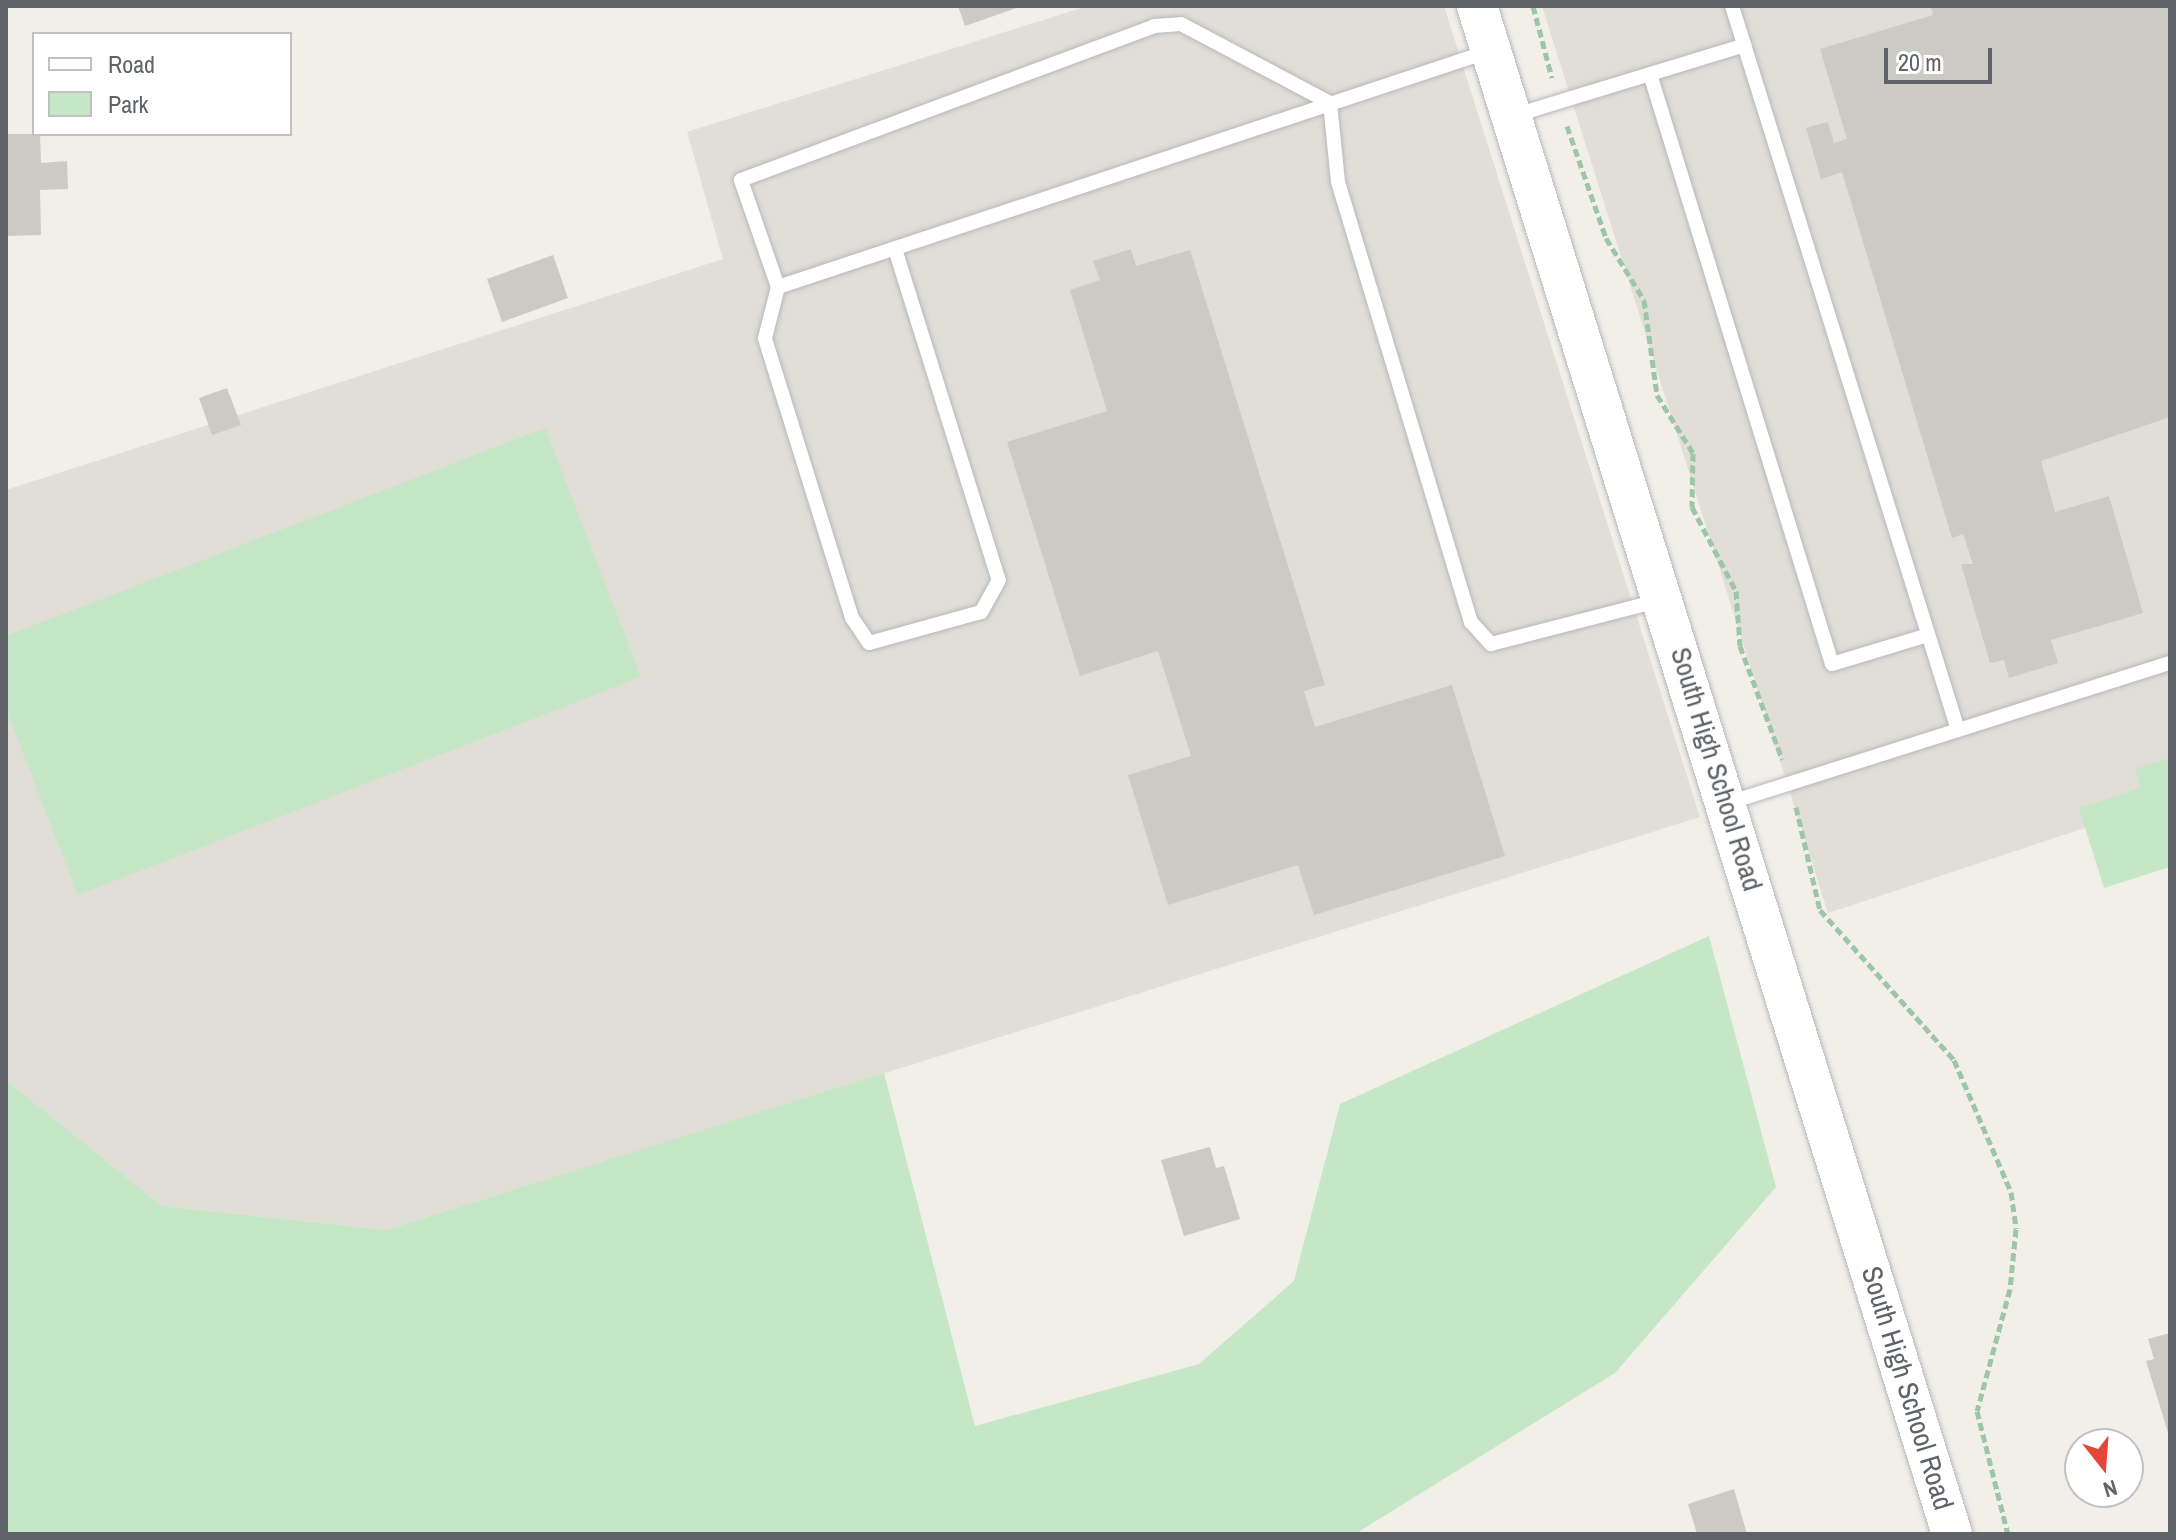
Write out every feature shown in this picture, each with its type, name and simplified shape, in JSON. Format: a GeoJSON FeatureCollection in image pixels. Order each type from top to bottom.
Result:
{"type":"FeatureCollection","features":[{"type":"Feature","properties":{"kind":"main road","name":"South High School Road"},"geometry":{"type":"LineString","coordinates":[[1477,6],[1728,803],[1952,1534]]}},
{"type":"Feature","properties":{"kind":"lane"},"geometry":{"type":"LineString","coordinates":[[1732,6],[1958,730]]}},
{"type":"Feature","properties":{"kind":"lane"},"geometry":{"type":"LineString","coordinates":[[895,249],[999,580],[981,612],[869,643],[852,618],[765,338],[778,287],[741,180],[1154,26],[1181,24],[1330,103]]}},
{"type":"Feature","properties":{"kind":"lane"},"geometry":{"type":"LineString","coordinates":[[1512,117],[1745,45]]}},
{"type":"Feature","properties":{"kind":"lane"},"geometry":{"type":"LineString","coordinates":[[778,287],[1491,50]]}},
{"type":"Feature","properties":{"kind":"lane"},"geometry":{"type":"LineString","coordinates":[[1650,74],[1832,664],[1928,635]]}},
{"type":"Feature","properties":{"kind":"lane"},"geometry":{"type":"LineString","coordinates":[[1330,103],[1338,182],[1471,622],[1491,644],[1664,599]]}},
{"type":"Feature","properties":{"kind":"lane"},"geometry":{"type":"LineString","coordinates":[[1728,803],[2170,663]]}},
{"type":"Feature","properties":{"kind":"path"},"geometry":{"type":"LineString","coordinates":[[1533,6],[1549,66]]}},
{"type":"Feature","properties":{"kind":"path"},"geometry":{"type":"LineString","coordinates":[[1570,138],[1606,238],[1644,300],[1657,395],[1693,453],[1692,507],[1736,591],[1743,657],[1782,761]]}},
{"type":"Feature","properties":{"kind":"path"},"geometry":{"type":"LineString","coordinates":[[1798,811],[1820,910],[1954,1060],[1999,1155],[2016,1229],[2010,1289],[1977,1411],[2008,1534]]}},
{"type":"Feature","properties":{"kind":"shaded area"},"geometry":{"type":"Polygon","coordinates":[[[1088,6],[1444,6],[1700,817],[386,1230],[162,1206],[6,1080],[6,490],[723,259],[687,132],[1088,6]]]}},
{"type":"Feature","properties":{"kind":"shaded area"},"geometry":{"type":"Polygon","coordinates":[[[1542,6],[2170,6],[2170,800],[1828,913],[1542,6]]]}},
{"type":"Feature","properties":{"kind":"green space"},"geometry":{"type":"Polygon","coordinates":[[[545,428],[641,677],[78,895],[6,709],[6,636],[545,428]]]}},
{"type":"Feature","properties":{"kind":"green space"},"geometry":{"type":"Polygon","coordinates":[[[2170,758],[2170,867],[2104,888],[2079,808],[2141,788],[2135,769],[2170,758]]]}},
{"type":"Feature","properties":{"kind":"green space"},"geometry":{"type":"Polygon","coordinates":[[[1709,936],[1776,1187],[1615,1373],[1355,1534],[6,1534],[6,1080],[162,1206],[386,1230],[884,1073],[975,1426],[1199,1364],[1294,1281],[1340,1104],[1709,936]]]}},
{"type":"Feature","properties":{"kind":"building"},"geometry":{"type":"Polygon","coordinates":[[[958,6],[1022,6],[965,26],[958,6]]]}},
{"type":"Feature","properties":{"kind":"building"},"geometry":{"type":"Polygon","coordinates":[[[1931,6],[2170,6],[2170,417],[2041,461],[2055,512],[2109,496],[2143,613],[2051,640],[2058,663],[2009,678],[2004,660],[1990,663],[1961,564],[1973,564],[1963,534],[1952,538],[1842,172],[1821,179],[1806,128],[1828,122],[1834,143],[1847,139],[1820,49],[1933,15],[1931,6]]]}},
{"type":"Feature","properties":{"kind":"building"},"geometry":{"type":"Polygon","coordinates":[[[6,134],[40,136],[41,163],[67,161],[68,189],[40,190],[41,235],[6,236],[6,134]]]}},
{"type":"Feature","properties":{"kind":"building"},"geometry":{"type":"Polygon","coordinates":[[[1131,249],[1136,266],[1190,250],[1325,685],[1304,691],[1315,727],[1452,685],[1505,856],[1314,915],[1298,865],[1168,905],[1128,775],[1191,756],[1158,651],[1080,676],[1007,442],[1107,411],[1070,290],[1100,280],[1093,261],[1131,249]]]}},
{"type":"Feature","properties":{"kind":"building"},"geometry":{"type":"Polygon","coordinates":[[[553,255],[568,298],[502,322],[487,279],[553,255]]]}},
{"type":"Feature","properties":{"kind":"building"},"geometry":{"type":"Polygon","coordinates":[[[227,388],[241,425],[212,435],[199,398],[227,388]]]}},
{"type":"Feature","properties":{"kind":"building"},"geometry":{"type":"Polygon","coordinates":[[[1210,1147],[1216,1168],[1224,1166],[1240,1219],[1184,1236],[1161,1160],[1210,1147]]]}},
{"type":"Feature","properties":{"kind":"building"},"geometry":{"type":"Polygon","coordinates":[[[2170,1333],[2169,1436],[2146,1361],[2154,1359],[2148,1339],[2170,1333]]]}},
{"type":"Feature","properties":{"kind":"building"},"geometry":{"type":"Polygon","coordinates":[[[1734,1489],[1747,1534],[1697,1534],[1688,1504],[1734,1489]]]}}]}
